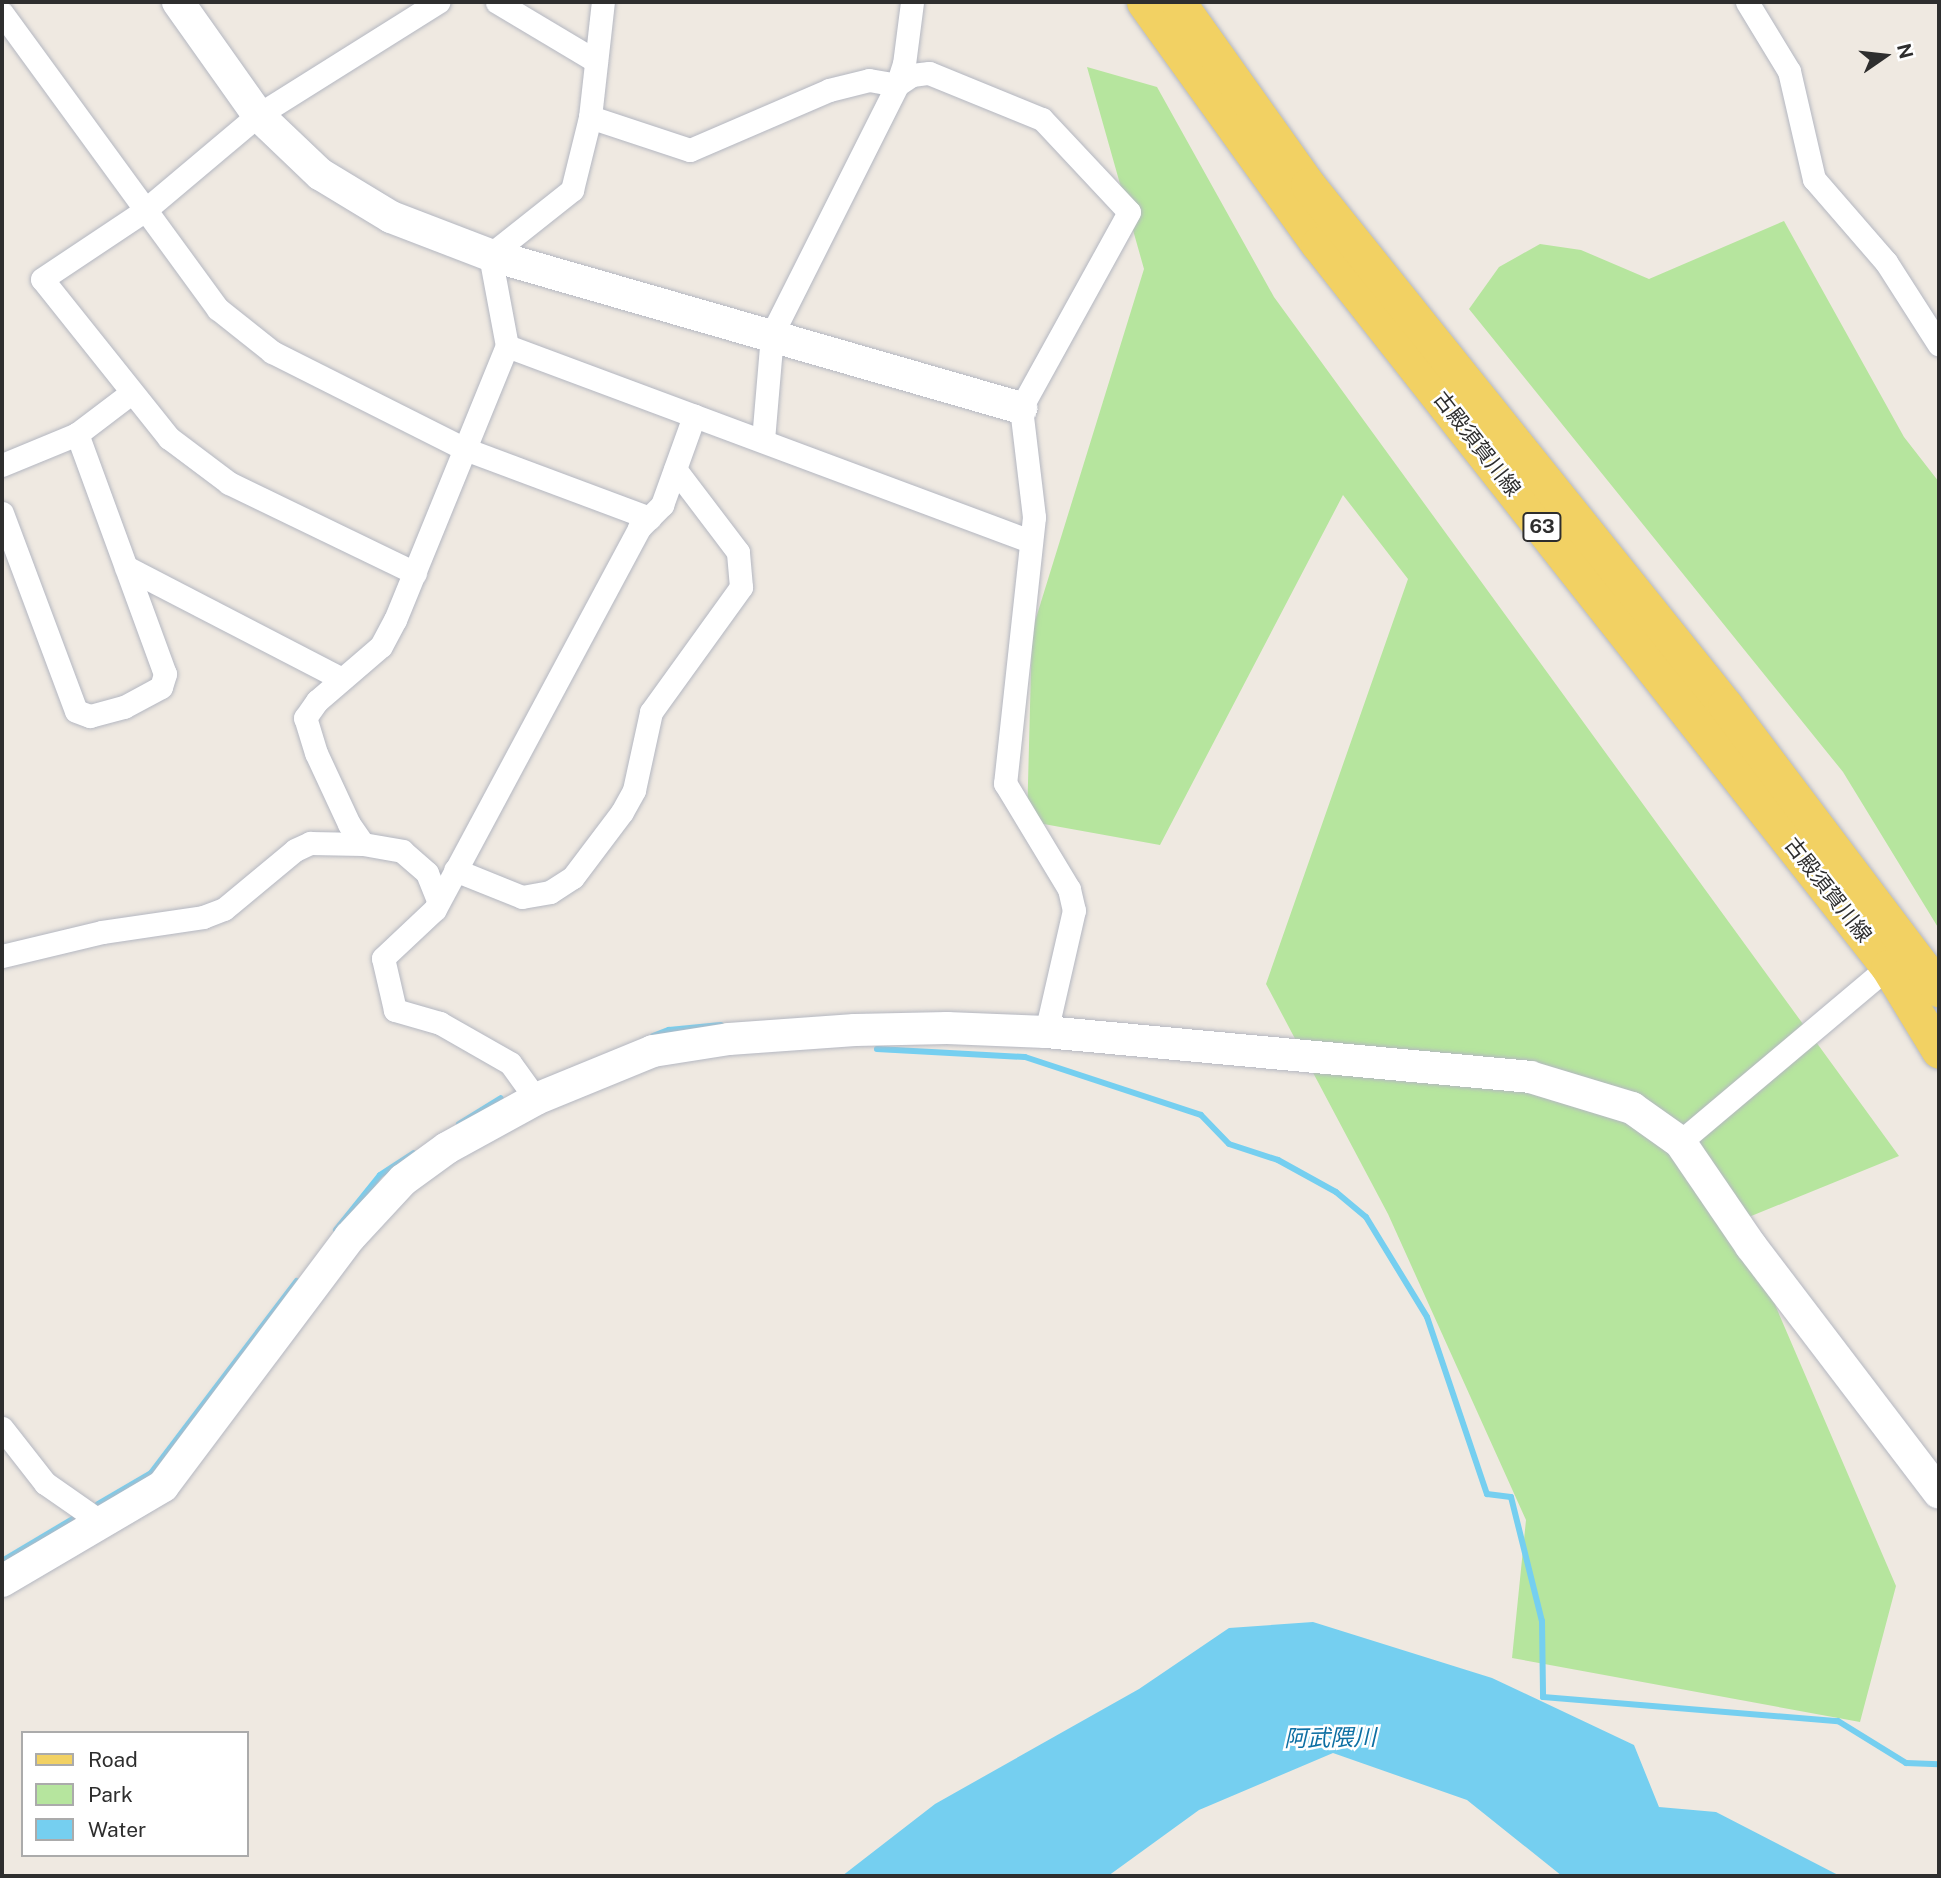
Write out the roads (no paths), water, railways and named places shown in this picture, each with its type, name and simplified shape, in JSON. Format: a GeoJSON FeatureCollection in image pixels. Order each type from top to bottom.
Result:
{"type":"FeatureCollection","features":[{"type":"Feature","properties":{"kind":"main road","name":"古殿須賀川線"},"geometry":{"type":"LineString","coordinates":[[1144,2],[1311,234],[1888,967],[1939,1051]]}},
{"type":"Feature","properties":{"kind":"main road","name":"古殿須賀川線"},"geometry":{"type":"LineString","coordinates":[[1178,2],[1308,185],[1733,716],[1939,989]]}},
{"type":"Feature","properties":{"kind":"street"},"geometry":{"type":"LineString","coordinates":[[178,2],[258,115],[320,174],[391,217],[490,255],[772,334],[1021,408]]}},
{"type":"Feature","properties":{"kind":"street"},"geometry":{"type":"LineString","coordinates":[[415,573],[229,483],[169,438],[42,279],[144,211],[258,115],[438,2]]}},
{"type":"Feature","properties":{"kind":"street"},"geometry":{"type":"LineString","coordinates":[[497,2],[596,61]]}},
{"type":"Feature","properties":{"kind":"street"},"geometry":{"type":"LineString","coordinates":[[490,255],[572,190],[590,117],[603,2]]}},
{"type":"Feature","properties":{"kind":"street"},"geometry":{"type":"LineString","coordinates":[[763,440],[772,334],[897,85],[912,2]]}},
{"type":"Feature","properties":{"kind":"street"},"geometry":{"type":"LineString","coordinates":[[1747,2],[1789,71],[1814,179],[1886,262],[1939,345]]}},
{"type":"Feature","properties":{"kind":"street"},"geometry":{"type":"LineString","coordinates":[[2,13],[218,309],[272,352],[466,449],[650,518]]}},
{"type":"Feature","properties":{"kind":"street"},"geometry":{"type":"LineString","coordinates":[[590,117],[690,150],[829,90],[869,80],[897,85],[912,75],[929,73],[1042,119],[1129,212],[1021,408],[1034,517],[1004,768],[1005,783],[1069,889],[1074,910],[1046,1032]]}},
{"type":"Feature","properties":{"kind":"street"},"geometry":{"type":"LineString","coordinates":[[363,844],[349,824],[305,725],[317,701],[389,635],[507,346],[490,255]]}},
{"type":"Feature","properties":{"kind":"street"},"geometry":{"type":"LineString","coordinates":[[507,346],[1031,541]]}},
{"type":"Feature","properties":{"kind":"street"},"geometry":{"type":"LineString","coordinates":[[2,465],[76,434],[131,393]]}},
{"type":"Feature","properties":{"kind":"street"},"geometry":{"type":"LineString","coordinates":[[536,1099],[510,1063],[440,1023],[395,1010],[383,958],[435,909],[639,528],[662,505],[694,416]]}},
{"type":"Feature","properties":{"kind":"street"},"geometry":{"type":"LineString","coordinates":[[2,513],[76,711],[81,715],[124,707],[155,693],[165,674],[76,434]]}},
{"type":"Feature","properties":{"kind":"street"},"geometry":{"type":"LineString","coordinates":[[454,870],[522,897],[550,892],[573,877],[622,812],[634,790],[651,712],[741,587],[738,552],[675,469]]}},
{"type":"Feature","properties":{"kind":"street"},"geometry":{"type":"LineString","coordinates":[[126,567],[342,679]]}},
{"type":"Feature","properties":{"kind":"street"},"geometry":{"type":"LineString","coordinates":[[2,956],[102,932],[203,917],[225,909],[295,850],[310,843],[363,844],[414,858],[427,873],[438,900]]}},
{"type":"Feature","properties":{"kind":"street"},"geometry":{"type":"LineString","coordinates":[[1680,1142],[1888,967]]}},
{"type":"Feature","properties":{"kind":"street"},"geometry":{"type":"LineString","coordinates":[[2,1581],[163,1486],[350,1237],[403,1180],[447,1148],[536,1099],[653,1051],[729,1039],[947,1028],[1046,1032],[1530,1077],[1632,1108],[1680,1142],[1751,1246],[1939,1493]]}},
{"type":"Feature","properties":{"kind":"street"},"geometry":{"type":"LineString","coordinates":[[2,1429],[45,1483],[101,1522]]}},
{"type":"Feature","properties":{"kind":"water","name":"阿武隈川"},"geometry":{"type":"Polygon","coordinates":[[[1313,1622],[1492,1678],[1634,1745],[1659,1807],[1716,1812],[1840,1876],[1562,1876],[1467,1800],[1333,1753],[1199,1810],[1108,1876],[842,1876],[935,1804],[1139,1689],[1229,1628],[1313,1622]]]}},
{"type":"Feature","properties":{"kind":"waterway"},"geometry":{"type":"LineString","coordinates":[[653,1036],[669,1030],[721,1025]]}},
{"type":"Feature","properties":{"kind":"waterway"},"geometry":{"type":"LineString","coordinates":[[877,1049],[1025,1057],[1201,1115],[1229,1144],[1278,1160],[1336,1192],[1366,1217],[1427,1317],[1487,1494],[1511,1497],[1542,1621],[1543,1697],[1838,1721],[1906,1763],[1939,1764]]}},
{"type":"Feature","properties":{"kind":"waterway"},"geometry":{"type":"LineString","coordinates":[[459,1124],[501,1098]]}},
{"type":"Feature","properties":{"kind":"waterway"},"geometry":{"type":"LineString","coordinates":[[336,1230],[380,1175],[414,1153]]}},
{"type":"Feature","properties":{"kind":"waterway"},"geometry":{"type":"LineString","coordinates":[[98,1504],[151,1473],[297,1281]]}},
{"type":"Feature","properties":{"kind":"waterway"},"geometry":{"type":"LineString","coordinates":[[2,1561],[76,1517]]}}]}
